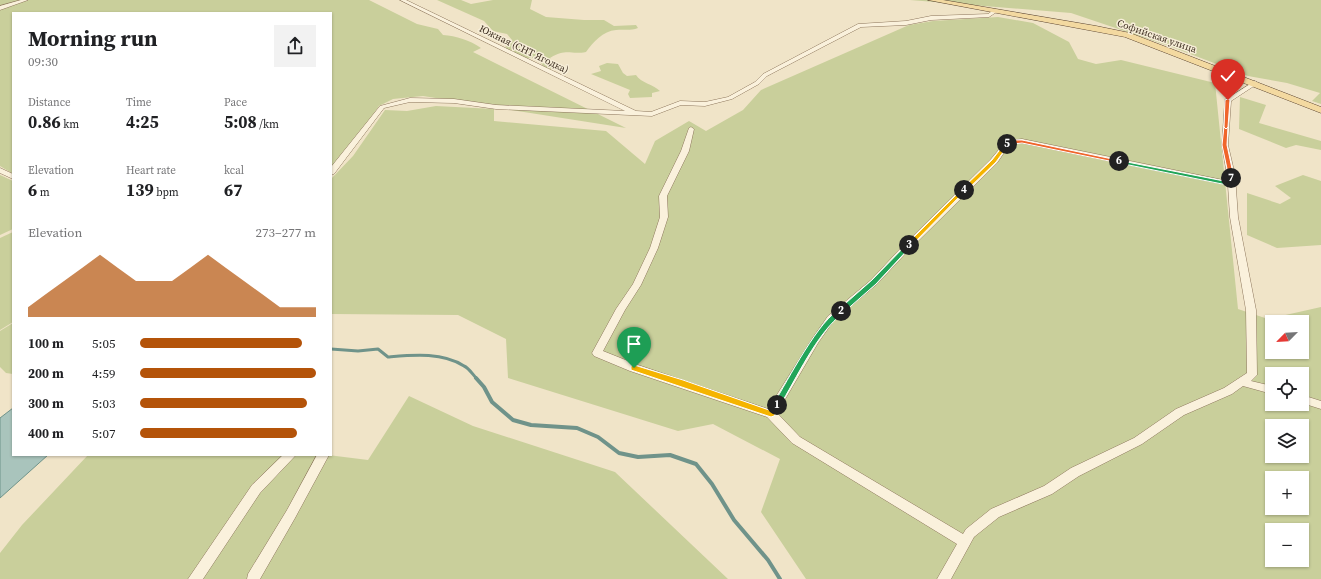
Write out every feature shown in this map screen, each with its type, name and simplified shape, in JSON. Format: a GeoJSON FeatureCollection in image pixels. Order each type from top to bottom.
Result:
{"type":"FeatureCollection","features":[{"type":"Feature","properties":{"kind":"main road","name":"Софийская улица"},"geometry":{"type":"LineString","coordinates":[[931,0],[1119,33],[1255,83],[1321,110]]}},
{"type":"Feature","properties":{"kind":"street"},"geometry":{"type":"LineString","coordinates":[[0,8],[26,0]]}},
{"type":"Feature","properties":{"kind":"street","name":"Южная (СНТ Ягодка)"},"geometry":{"type":"LineString","coordinates":[[402,0],[638,114]]}},
{"type":"Feature","properties":{"kind":"street"},"geometry":{"type":"LineString","coordinates":[[332,171],[382,108],[410,100],[454,101],[496,107],[652,114],[680,103],[705,104],[730,98],[757,83],[765,75],[860,25],[906,23],[931,18],[989,15],[995,11]]}},
{"type":"Feature","properties":{"kind":"street"},"geometry":{"type":"LineString","coordinates":[[944,579],[970,533],[995,513],[1048,490],[1075,472],[1138,441],[1180,412],[1228,391],[1252,375],[1251,310],[1234,217],[1232,184],[1225,145],[1228,100],[1255,83]]}},
{"type":"Feature","properties":{"kind":"street"},"geometry":{"type":"LineString","coordinates":[[691,129],[685,151],[663,196],[664,217],[656,242],[637,285],[621,309],[597,353],[634,368],[680,382],[771,414],[796,440],[965,542]]}},
{"type":"Feature","properties":{"kind":"street"},"geometry":{"type":"LineString","coordinates":[[771,414],[815,340],[832,318],[874,282],[902,252],[994,161],[1008,142],[1022,141],[1232,184]]}},
{"type":"Feature","properties":{"kind":"street"},"geometry":{"type":"LineString","coordinates":[[0,170],[12,176]]}},
{"type":"Feature","properties":{"kind":"street"},"geometry":{"type":"LineString","coordinates":[[1242,382],[1265,388]]}},
{"type":"Feature","properties":{"kind":"street"},"geometry":{"type":"LineString","coordinates":[[1309,401],[1321,405]]}},
{"type":"Feature","properties":{"kind":"street"},"geometry":{"type":"LineString","coordinates":[[195,579],[256,489],[289,456]]}},
{"type":"Feature","properties":{"kind":"street"},"geometry":{"type":"LineString","coordinates":[[253,578],[312,478],[323,456]]}},
{"type":"Feature","properties":{"kind":"green space"},"geometry":{"type":"Polygon","coordinates":[[[0,0],[369,0],[417,24],[438,29],[443,35],[458,37],[468,41],[481,48],[473,52],[626,128],[423,96],[393,99],[379,106],[342,159],[332,169],[332,12],[12,12],[12,173],[0,166],[0,0]]]}},
{"type":"Feature","properties":{"kind":"green space"},"geometry":{"type":"Polygon","coordinates":[[[437,0],[461,0],[471,4],[493,0],[532,0],[530,9],[546,17],[604,20],[614,26],[636,25],[638,28],[607,32],[595,41],[586,52],[565,52],[556,55],[550,58],[555,66],[550,69],[544,67],[537,58],[526,58],[507,50],[505,44],[512,40],[507,34],[493,31],[484,21],[437,0]]]}},
{"type":"Feature","properties":{"kind":"green space"},"geometry":{"type":"Polygon","coordinates":[[[910,0],[1321,0],[1321,104],[1312,101],[1320,93],[1287,83],[1248,76],[1172,47],[1071,13],[910,0]]]}},
{"type":"Feature","properties":{"kind":"green space"},"geometry":{"type":"Polygon","coordinates":[[[998,17],[1033,23],[1069,42],[1078,59],[1096,64],[1121,60],[1215,83],[1238,309],[1265,318],[1265,359],[1309,359],[1309,315],[1286,315],[1321,307],[1321,579],[806,579],[761,512],[780,459],[713,424],[678,431],[508,378],[506,339],[458,315],[332,314],[332,178],[353,156],[385,110],[407,111],[436,106],[494,109],[494,121],[606,131],[645,164],[655,141],[689,121],[706,131],[743,110],[761,90],[909,25],[933,21],[998,17]]]}},
{"type":"Feature","properties":{"kind":"green space"},"geometry":{"type":"Polygon","coordinates":[[[607,63],[618,64],[623,73],[627,76],[636,75],[641,80],[660,91],[652,93],[652,97],[630,98],[628,94],[630,90],[591,74],[601,71],[599,66],[607,63]]]}},
{"type":"Feature","properties":{"kind":"green space"},"geometry":{"type":"Polygon","coordinates":[[[1240,97],[1266,105],[1259,123],[1321,141],[1321,150],[1296,145],[1286,148],[1239,129],[1240,97]]]}},
{"type":"Feature","properties":{"kind":"green space"},"geometry":{"type":"Polygon","coordinates":[[[0,175],[12,181],[12,229],[0,235],[0,175]]]}},
{"type":"Feature","properties":{"kind":"green space"},"geometry":{"type":"Polygon","coordinates":[[[1303,175],[1321,181],[1321,245],[1277,248],[1247,235],[1247,193],[1280,204],[1291,198],[1275,186],[1303,175]]]}},
{"type":"Feature","properties":{"kind":"green space"},"geometry":{"type":"Polygon","coordinates":[[[12,232],[12,323],[0,330],[0,238],[12,232]]]}},
{"type":"Feature","properties":{"kind":"green space"},"geometry":{"type":"Polygon","coordinates":[[[12,324],[12,374],[6,373],[0,367],[0,331],[12,324]]]}},
{"type":"Feature","properties":{"kind":"green space"},"geometry":{"type":"Polygon","coordinates":[[[409,396],[473,426],[615,472],[728,579],[0,579],[0,553],[22,525],[87,456],[332,456],[368,460],[409,396]]]}},
{"type":"Feature","properties":{"kind":"water"},"geometry":{"type":"Polygon","coordinates":[[[12,409],[12,456],[47,456],[0,498],[0,418],[12,409]]]}},
{"type":"Feature","properties":{"kind":"waterway"},"geometry":{"type":"LineString","coordinates":[[332,349],[358,351],[378,349],[388,357],[437,356],[446,358],[466,367],[477,379]]}},
{"type":"Feature","properties":{"kind":"waterway"},"geometry":{"type":"LineString","coordinates":[[476,378],[484,387],[492,402],[513,420],[531,425],[577,428],[598,437],[619,453],[638,457],[670,455],[696,464],[712,484],[734,520],[768,560],[780,579]]}},
{"type":"Feature","properties":{"kind":"route"},"geometry":{"type":"LineString","coordinates":[[634,368],[680,382],[771,414],[798,372],[815,340],[832,318],[874,282],[939,214],[994,161],[1008,142],[1022,141],[1232,184],[1225,145],[1228,100]]}}]}
